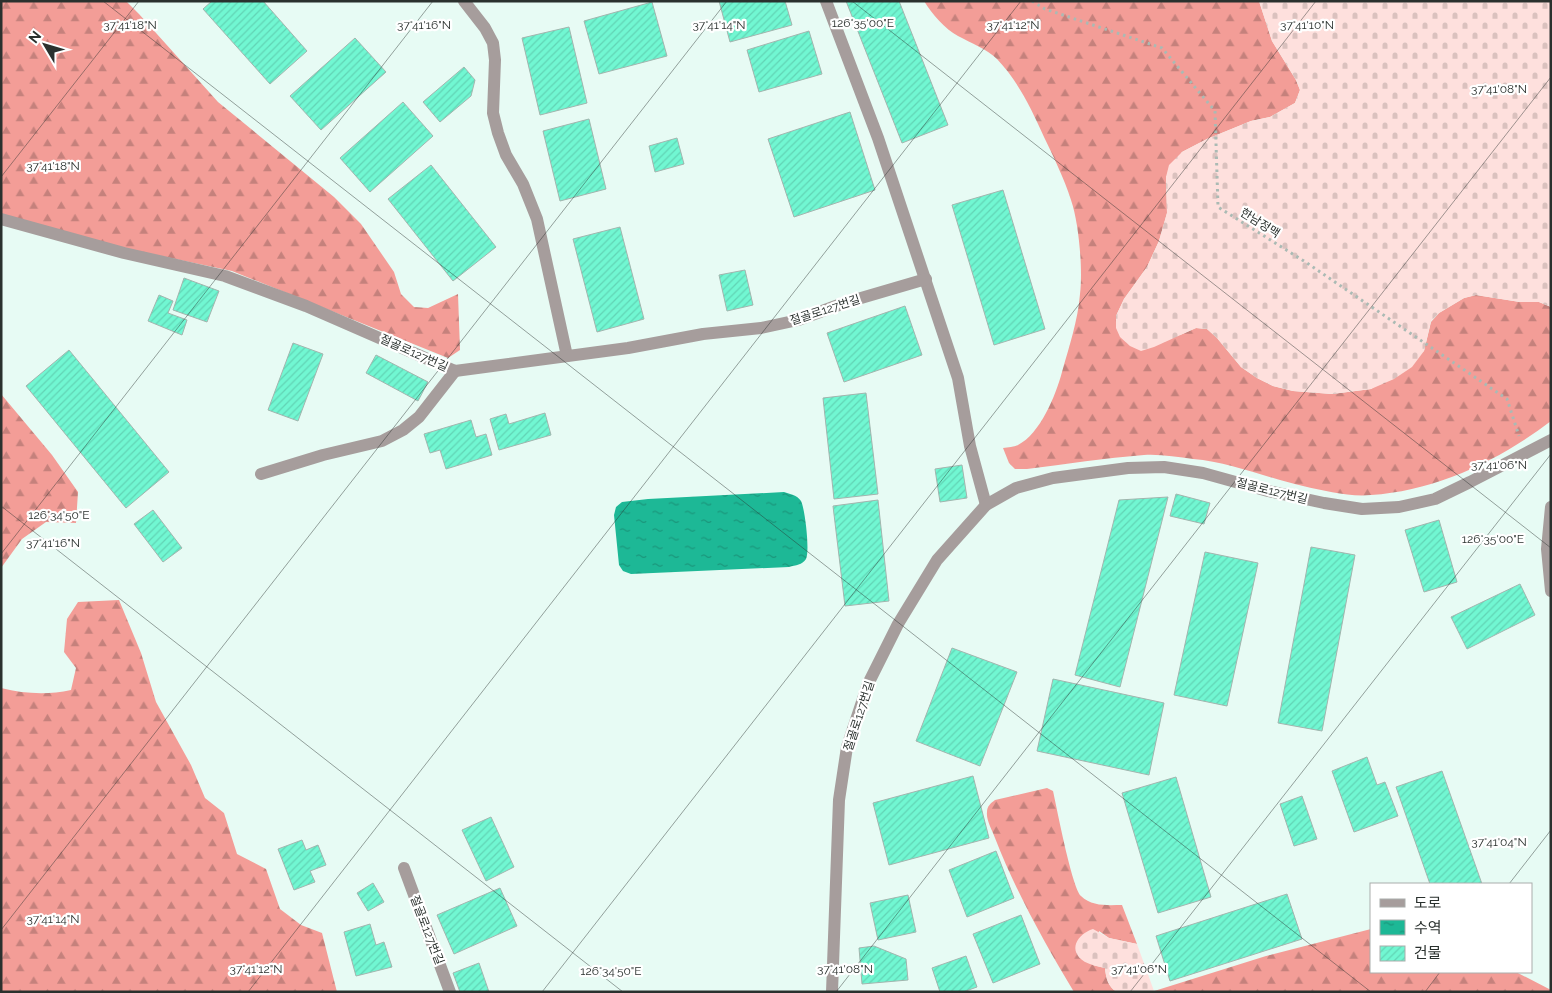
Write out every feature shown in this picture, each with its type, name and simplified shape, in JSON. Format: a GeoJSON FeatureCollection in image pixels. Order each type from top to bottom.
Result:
{"type":"FeatureCollection","features":[{"type":"Feature","properties":{"kind":"street"},"geometry":{"type":"LineString","coordinates":[[464,1],[485,28],[493,43],[495,60],[493,113],[506,156],[523,184],[537,219],[567,356]]}},
{"type":"Feature","properties":{"kind":"street"},"geometry":{"type":"LineString","coordinates":[[826,1],[878,138],[958,378],[970,446],[986,505]]}},
{"type":"Feature","properties":{"kind":"street","name":"절골로127번길"},"geometry":{"type":"LineString","coordinates":[[1,219],[124,253],[225,276],[306,306],[455,371],[628,348],[702,334],[760,328],[798,320],[844,303],[926,280]]}},
{"type":"Feature","properties":{"kind":"street"},"geometry":{"type":"LineString","coordinates":[[261,474],[323,455],[382,440],[403,430],[419,417],[455,371]]}},
{"type":"Feature","properties":{"kind":"street","name":"절골로127번길"},"geometry":{"type":"LineString","coordinates":[[832,992],[839,800],[847,747],[868,684],[898,624],[937,560],[986,505],[1016,488],[1053,478],[1128,468],[1164,467],[1203,474],[1324,503],[1362,509],[1399,507],[1435,499],[1551,440]]}},
{"type":"Feature","properties":{"kind":"street"},"geometry":{"type":"LineString","coordinates":[[1551,506],[1547,549],[1551,591]]}},
{"type":"Feature","properties":{"kind":"street","name":"절골로127번길"},"geometry":{"type":"LineString","coordinates":[[404,868],[450,992]]}},
{"type":"Feature","properties":{"kind":"path","name":"한남정맥"},"geometry":{"type":"LineString","coordinates":[[1032,1],[1045,9],[1162,48],[1215,111],[1218,207],[1307,263],[1507,398],[1524,453]]}},
{"type":"Feature","properties":{"kind":"green space"},"geometry":{"type":"Polygon","coordinates":[[[1,1],[126,1],[218,102],[334,197],[361,224],[394,272],[401,294],[414,307],[428,308],[458,294],[460,350],[448,358],[232,271],[95,242],[1,217],[1,1]]]}},
{"type":"Feature","properties":{"kind":"green space"},"geometry":{"type":"Polygon","coordinates":[[[924,1],[1259,1],[1272,41],[1300,90],[1295,103],[1270,117],[1251,121],[1207,139],[1182,152],[1166,177],[1167,213],[1159,241],[1147,267],[1124,299],[1116,316],[1180,335],[1196,328],[1207,329],[1241,367],[1257,378],[1273,386],[1293,391],[1332,394],[1371,389],[1424,351],[1431,322],[1439,313],[1464,298],[1476,295],[1520,302],[1539,302],[1551,307],[1551,421],[1510,448],[1466,471],[1419,487],[1371,495],[1328,492],[1289,483],[1221,463],[1162,455],[1129,456],[1015,469],[1009,463],[1003,448],[1013,447],[1026,440],[1040,423],[1056,392],[1073,333],[1081,284],[1080,247],[1074,210],[1059,168],[1029,106],[1012,77],[993,55],[948,29],[924,1]]]}},
{"type":"Feature","properties":{"kind":"green space"},"geometry":{"type":"Polygon","coordinates":[[[1259,1],[1551,1],[1551,307],[1539,302],[1520,302],[1476,295],[1464,298],[1439,313],[1431,321],[1424,351],[1412,367],[1394,379],[1371,389],[1332,394],[1293,391],[1273,386],[1257,378],[1241,367],[1207,329],[1196,328],[1141,351],[1130,346],[1120,337],[1116,328],[1116,316],[1124,299],[1147,267],[1159,241],[1167,213],[1166,177],[1169,165],[1182,152],[1207,139],[1251,121],[1270,117],[1295,103],[1300,90],[1272,41],[1259,1]]]}},
{"type":"Feature","properties":{"kind":"green space"},"geometry":{"type":"Polygon","coordinates":[[[1,394],[52,455],[78,492],[76,523],[46,522],[22,539],[1,568],[1,394]]]}},
{"type":"Feature","properties":{"kind":"green space"},"geometry":{"type":"Polygon","coordinates":[[[119,600],[141,653],[156,702],[191,765],[205,798],[224,813],[237,854],[266,869],[280,909],[301,925],[322,933],[337,992],[1,992],[1,688],[36,693],[54,693],[71,690],[76,668],[64,652],[67,619],[78,602],[119,600]]]}},
{"type":"Feature","properties":{"kind":"green space"},"geometry":{"type":"Polygon","coordinates":[[[1047,788],[1053,791],[1069,864],[1077,890],[1085,900],[1095,904],[1122,905],[1137,944],[1109,938],[1099,931],[1093,965],[1105,968],[1111,988],[1117,992],[1074,992],[1021,897],[988,822],[988,808],[995,800],[1047,788]]]}},
{"type":"Feature","properties":{"kind":"green space"},"geometry":{"type":"Polygon","coordinates":[[[1093,929],[1109,938],[1137,944],[1154,991],[1117,992],[1111,988],[1108,982],[1105,968],[1087,963],[1080,958],[1076,953],[1076,943],[1082,935],[1093,929]]]}},
{"type":"Feature","properties":{"kind":"green space"},"geometry":{"type":"Polygon","coordinates":[[[1370,929],[1370,973],[1518,973],[1551,990],[1551,992],[1151,992],[1266,956],[1370,929]]]}},
{"type":"Feature","properties":{"kind":"water"},"geometry":{"type":"Polygon","coordinates":[[[784,492],[798,497],[803,505],[807,555],[801,564],[789,567],[631,574],[623,571],[619,565],[614,515],[616,507],[622,502],[784,492]]]}},
{"type":"Feature","properties":{"kind":"building"},"geometry":{"type":"Polygon","coordinates":[[[212,1],[263,1],[307,51],[270,84],[203,9],[212,1]]]}},
{"type":"Feature","properties":{"kind":"building"},"geometry":{"type":"Polygon","coordinates":[[[719,1],[785,1],[792,25],[730,42],[719,1]]]}},
{"type":"Feature","properties":{"kind":"building"},"geometry":{"type":"Polygon","coordinates":[[[846,1],[899,1],[948,125],[902,143],[846,1]]]}},
{"type":"Feature","properties":{"kind":"building"},"geometry":{"type":"Polygon","coordinates":[[[652,2],[667,56],[599,74],[584,21],[652,2]]]}},
{"type":"Feature","properties":{"kind":"building"},"geometry":{"type":"Polygon","coordinates":[[[569,27],[587,103],[540,115],[522,38],[569,27]]]}},
{"type":"Feature","properties":{"kind":"building"},"geometry":{"type":"Polygon","coordinates":[[[809,31],[822,74],[759,92],[747,50],[809,31]]]}},
{"type":"Feature","properties":{"kind":"building"},"geometry":{"type":"Polygon","coordinates":[[[355,38],[386,72],[321,130],[290,96],[355,38]]]}},
{"type":"Feature","properties":{"kind":"building"},"geometry":{"type":"Polygon","coordinates":[[[464,67],[475,80],[471,96],[440,122],[423,102],[464,67]]]}},
{"type":"Feature","properties":{"kind":"building"},"geometry":{"type":"Polygon","coordinates":[[[403,102],[433,136],[370,192],[340,158],[403,102]]]}},
{"type":"Feature","properties":{"kind":"building"},"geometry":{"type":"Polygon","coordinates":[[[850,112],[875,190],[794,217],[768,139],[850,112]]]}},
{"type":"Feature","properties":{"kind":"building"},"geometry":{"type":"Polygon","coordinates":[[[589,119],[606,189],[560,201],[543,131],[589,119]]]}},
{"type":"Feature","properties":{"kind":"building"},"geometry":{"type":"Polygon","coordinates":[[[677,138],[684,164],[655,172],[649,146],[677,138]]]}},
{"type":"Feature","properties":{"kind":"building"},"geometry":{"type":"Polygon","coordinates":[[[431,165],[496,247],[453,281],[388,199],[431,165]]]}},
{"type":"Feature","properties":{"kind":"building"},"geometry":{"type":"Polygon","coordinates":[[[1003,190],[1045,329],[994,345],[952,205],[1003,190]]]}},
{"type":"Feature","properties":{"kind":"building"},"geometry":{"type":"Polygon","coordinates":[[[620,227],[644,319],[597,332],[573,239],[620,227]]]}},
{"type":"Feature","properties":{"kind":"building"},"geometry":{"type":"Polygon","coordinates":[[[745,270],[753,305],[727,311],[719,275],[745,270]]]}},
{"type":"Feature","properties":{"kind":"building"},"geometry":{"type":"Polygon","coordinates":[[[184,278],[219,291],[207,322],[173,310],[184,278]]]}},
{"type":"Feature","properties":{"kind":"building"},"geometry":{"type":"Polygon","coordinates":[[[159,295],[173,301],[168,313],[187,320],[182,335],[148,321],[159,295]]]}},
{"type":"Feature","properties":{"kind":"building"},"geometry":{"type":"Polygon","coordinates":[[[905,306],[922,355],[844,382],[827,333],[905,306]]]}},
{"type":"Feature","properties":{"kind":"building"},"geometry":{"type":"Polygon","coordinates":[[[293,343],[323,354],[298,421],[268,410],[293,343]]]}},
{"type":"Feature","properties":{"kind":"building"},"geometry":{"type":"Polygon","coordinates":[[[69,350],[169,472],[126,508],[26,386],[69,350]]]}},
{"type":"Feature","properties":{"kind":"building"},"geometry":{"type":"Polygon","coordinates":[[[376,355],[428,382],[418,401],[366,373],[376,355]]]}},
{"type":"Feature","properties":{"kind":"building"},"geometry":{"type":"Polygon","coordinates":[[[866,393],[878,494],[834,499],[823,398],[866,393]]]}},
{"type":"Feature","properties":{"kind":"building"},"geometry":{"type":"Polygon","coordinates":[[[545,413],[551,435],[499,450],[490,419],[506,414],[509,424],[545,413]]]}},
{"type":"Feature","properties":{"kind":"building"},"geometry":{"type":"Polygon","coordinates":[[[471,420],[476,437],[486,434],[492,455],[446,469],[440,450],[430,453],[424,434],[471,420]]]}},
{"type":"Feature","properties":{"kind":"building"},"geometry":{"type":"Polygon","coordinates":[[[962,465],[967,498],[940,502],[935,469],[962,465]]]}},
{"type":"Feature","properties":{"kind":"building"},"geometry":{"type":"Polygon","coordinates":[[[1176,494],[1210,503],[1204,524],[1170,516],[1176,494]]]}},
{"type":"Feature","properties":{"kind":"building"},"geometry":{"type":"Polygon","coordinates":[[[1168,497],[1120,687],[1075,675],[1119,500],[1168,497]]]}},
{"type":"Feature","properties":{"kind":"building"},"geometry":{"type":"Polygon","coordinates":[[[878,500],[889,601],[845,606],[833,506],[878,500]]]}},
{"type":"Feature","properties":{"kind":"building"},"geometry":{"type":"Polygon","coordinates":[[[153,510],[182,548],[163,562],[134,524],[153,510]]]}},
{"type":"Feature","properties":{"kind":"building"},"geometry":{"type":"Polygon","coordinates":[[[1439,520],[1457,582],[1424,592],[1405,530],[1439,520]]]}},
{"type":"Feature","properties":{"kind":"building"},"geometry":{"type":"Polygon","coordinates":[[[1311,547],[1355,555],[1322,731],[1278,723],[1311,547]]]}},
{"type":"Feature","properties":{"kind":"building"},"geometry":{"type":"Polygon","coordinates":[[[1205,552],[1258,563],[1227,706],[1174,695],[1205,552]]]}},
{"type":"Feature","properties":{"kind":"building"},"geometry":{"type":"Polygon","coordinates":[[[1520,584],[1535,615],[1467,649],[1451,617],[1520,584]]]}},
{"type":"Feature","properties":{"kind":"building"},"geometry":{"type":"Polygon","coordinates":[[[952,648],[1017,672],[980,766],[916,741],[952,648]]]}},
{"type":"Feature","properties":{"kind":"building"},"geometry":{"type":"Polygon","coordinates":[[[1053,679],[1164,703],[1149,775],[1037,751],[1053,679]]]}},
{"type":"Feature","properties":{"kind":"building"},"geometry":{"type":"Polygon","coordinates":[[[1367,757],[1377,785],[1385,782],[1398,816],[1354,832],[1332,771],[1367,757]]]}},
{"type":"Feature","properties":{"kind":"building"},"geometry":{"type":"Polygon","coordinates":[[[1442,771],[1482,883],[1430,883],[1396,787],[1442,771]]]}},
{"type":"Feature","properties":{"kind":"building"},"geometry":{"type":"Polygon","coordinates":[[[973,776],[989,838],[889,865],[873,803],[973,776]]]}},
{"type":"Feature","properties":{"kind":"building"},"geometry":{"type":"Polygon","coordinates":[[[1176,777],[1211,897],[1158,913],[1122,793],[1176,777]]]}},
{"type":"Feature","properties":{"kind":"building"},"geometry":{"type":"Polygon","coordinates":[[[1302,796],[1317,839],[1294,846],[1280,804],[1302,796]]]}},
{"type":"Feature","properties":{"kind":"building"},"geometry":{"type":"Polygon","coordinates":[[[491,817],[514,867],[486,881],[462,830],[491,817]]]}},
{"type":"Feature","properties":{"kind":"building"},"geometry":{"type":"Polygon","coordinates":[[[302,840],[306,850],[318,845],[326,865],[310,871],[315,882],[294,890],[278,849],[302,840]]]}},
{"type":"Feature","properties":{"kind":"building"},"geometry":{"type":"Polygon","coordinates":[[[996,851],[1014,898],[967,917],[949,870],[996,851]]]}},
{"type":"Feature","properties":{"kind":"building"},"geometry":{"type":"Polygon","coordinates":[[[373,883],[384,902],[368,911],[357,893],[373,883]]]}},
{"type":"Feature","properties":{"kind":"building"},"geometry":{"type":"Polygon","coordinates":[[[500,888],[517,926],[454,954],[437,915],[500,888]]]}},
{"type":"Feature","properties":{"kind":"building"},"geometry":{"type":"Polygon","coordinates":[[[1287,894],[1302,939],[1170,981],[1156,936],[1287,894]]]}},
{"type":"Feature","properties":{"kind":"building"},"geometry":{"type":"Polygon","coordinates":[[[908,895],[916,932],[878,940],[870,903],[908,895]]]}},
{"type":"Feature","properties":{"kind":"building"},"geometry":{"type":"Polygon","coordinates":[[[1021,915],[1040,964],[993,983],[973,934],[1021,915]]]}},
{"type":"Feature","properties":{"kind":"building"},"geometry":{"type":"Polygon","coordinates":[[[370,924],[376,945],[384,942],[392,967],[356,976],[344,932],[370,924]]]}},
{"type":"Feature","properties":{"kind":"building"},"geometry":{"type":"Polygon","coordinates":[[[874,946],[906,959],[908,980],[862,984],[859,948],[874,946]]]}},
{"type":"Feature","properties":{"kind":"building"},"geometry":{"type":"Polygon","coordinates":[[[966,956],[977,987],[963,992],[940,992],[932,968],[966,956]]]}},
{"type":"Feature","properties":{"kind":"building"},"geometry":{"type":"Polygon","coordinates":[[[479,963],[489,992],[460,992],[453,973],[479,963]]]}}]}
